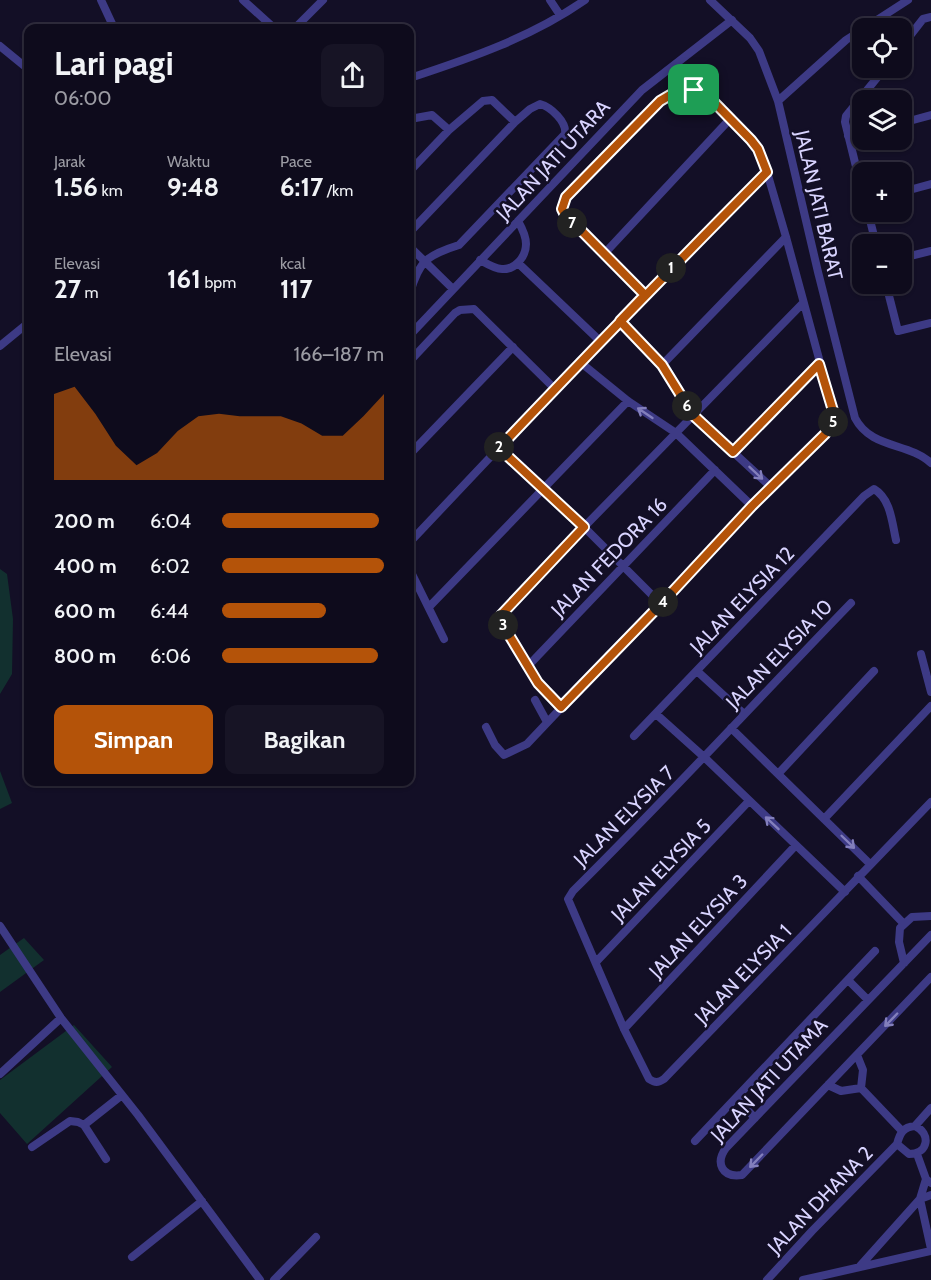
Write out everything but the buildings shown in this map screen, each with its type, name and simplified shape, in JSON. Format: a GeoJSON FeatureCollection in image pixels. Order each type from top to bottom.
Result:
{"type":"FeatureCollection","features":[{"type":"Feature","properties":{"kind":"street"},"geometry":{"type":"LineString","coordinates":[[101,0],[112,24]]}},
{"type":"Feature","properties":{"kind":"street"},"geometry":{"type":"LineString","coordinates":[[243,0],[270,24]]}},
{"type":"Feature","properties":{"kind":"street"},"geometry":{"type":"LineString","coordinates":[[300,24],[323,0]]}},
{"type":"Feature","properties":{"kind":"street"},"geometry":{"type":"LineString","coordinates":[[550,0],[560,15]]}},
{"type":"Feature","properties":{"kind":"street"},"geometry":{"type":"LineString","coordinates":[[414,77],[484,53],[525,35],[585,0]]}},
{"type":"Feature","properties":{"kind":"street","name":"JALAN JATI BARAT"},"geometry":{"type":"LineString","coordinates":[[710,0],[750,38],[759,51],[778,101],[855,418],[863,430],[886,444],[919,454],[931,463]]}},
{"type":"Feature","properties":{"kind":"street"},"geometry":{"type":"LineString","coordinates":[[778,101],[846,40],[908,0]]}},
{"type":"Feature","properties":{"kind":"street"},"geometry":{"type":"LineString","coordinates":[[912,33],[923,19],[930,17]]}},
{"type":"Feature","properties":{"kind":"street","name":"JALAN JATI UTARA"},"geometry":{"type":"LineString","coordinates":[[414,330],[642,90],[732,20]]}},
{"type":"Feature","properties":{"kind":"street"},"geometry":{"type":"LineString","coordinates":[[0,46],[24,66]]}},
{"type":"Feature","properties":{"kind":"street"},"geometry":{"type":"LineString","coordinates":[[855,162],[845,122],[846,116],[877,78]]}},
{"type":"Feature","properties":{"kind":"street"},"geometry":{"type":"LineString","coordinates":[[486,727],[495,745],[504,755],[527,744],[752,506],[825,434],[834,421],[786,237],[758,149],[708,96],[694,90],[677,91],[660,101],[563,202],[562,209],[568,219],[645,295]]}},
{"type":"Feature","properties":{"kind":"street"},"geometry":{"type":"LineString","coordinates":[[414,167],[449,130],[483,101],[492,100],[515,122]]}},
{"type":"Feature","properties":{"kind":"street"},"geometry":{"type":"LineString","coordinates":[[414,228],[530,109],[540,104],[546,106],[563,122],[566,128],[565,134],[459,245],[441,250],[424,261],[414,278]]}},
{"type":"Feature","properties":{"kind":"street"},"geometry":{"type":"LineString","coordinates":[[414,118],[432,115],[449,130]]}},
{"type":"Feature","properties":{"kind":"street"},"geometry":{"type":"LineString","coordinates":[[912,120],[931,115]]}},
{"type":"Feature","properties":{"kind":"street"},"geometry":{"type":"LineString","coordinates":[[604,254],[730,119]]}},
{"type":"Feature","properties":{"kind":"street"},"geometry":{"type":"LineString","coordinates":[[848,136],[852,135]]}},
{"type":"Feature","properties":{"kind":"street"},"geometry":{"type":"LineString","coordinates":[[414,538],[600,341],[767,172]]}},
{"type":"Feature","properties":{"kind":"street"},"geometry":{"type":"LineString","coordinates":[[912,189],[931,184]]}},
{"type":"Feature","properties":{"kind":"street"},"geometry":{"type":"LineString","coordinates":[[480,260],[502,270],[518,263],[526,246],[518,221]]}},
{"type":"Feature","properties":{"kind":"street"},"geometry":{"type":"LineString","coordinates":[[662,365],[786,237]]}},
{"type":"Feature","properties":{"kind":"street"},"geometry":{"type":"LineString","coordinates":[[912,255],[931,250]]}},
{"type":"Feature","properties":{"kind":"street"},"geometry":{"type":"LineString","coordinates":[[414,251],[453,289]]}},
{"type":"Feature","properties":{"kind":"street"},"geometry":{"type":"LineString","coordinates":[[518,263],[600,341]]}},
{"type":"Feature","properties":{"kind":"street"},"geometry":{"type":"LineString","coordinates":[[889,294],[898,331],[931,323]]}},
{"type":"Feature","properties":{"kind":"street"},"geometry":{"type":"LineString","coordinates":[[561,707],[545,692],[528,666],[500,620],[501,615],[803,303]]}},
{"type":"Feature","properties":{"kind":"street"},"geometry":{"type":"LineString","coordinates":[[414,357],[455,313],[460,310],[474,309],[555,389]]}},
{"type":"Feature","properties":{"kind":"street"},"geometry":{"type":"LineString","coordinates":[[620,321],[662,365],[693,415],[771,487]]}},
{"type":"Feature","properties":{"kind":"street"},"geometry":{"type":"LineString","coordinates":[[0,346],[24,326]]}},
{"type":"Feature","properties":{"kind":"street"},"geometry":{"type":"LineString","coordinates":[[414,450],[513,347]]}},
{"type":"Feature","properties":{"kind":"street"},"geometry":{"type":"LineString","coordinates":[[580,362],[628,401],[676,434],[752,506]]}},
{"type":"Feature","properties":{"kind":"street"},"geometry":{"type":"LineString","coordinates":[[733,452],[819,364]]}},
{"type":"Feature","properties":{"kind":"street"},"geometry":{"type":"LineString","coordinates":[[429,607],[628,401]]}},
{"type":"Feature","properties":{"kind":"street"},"geometry":{"type":"LineString","coordinates":[[499,448],[584,527],[661,604]]}},
{"type":"Feature","properties":{"kind":"street","name":"JALAN FEDORA 16"},"geometry":{"type":"LineString","coordinates":[[528,666],[715,470]]}},
{"type":"Feature","properties":{"kind":"street","name":"JALAN ELYSIA 12"},"geometry":{"type":"LineString","coordinates":[[634,736],[864,496],[874,489],[881,493],[886,502],[896,540]]}},
{"type":"Feature","properties":{"kind":"street"},"geometry":{"type":"LineString","coordinates":[[414,578],[444,639]]}},
{"type":"Feature","properties":{"kind":"street","name":"JALAN ELYSIA 10"},"geometry":{"type":"LineString","coordinates":[[704,758],[851,603]]}},
{"type":"Feature","properties":{"kind":"street"},"geometry":{"type":"LineString","coordinates":[[921,654],[931,692]]}},
{"type":"Feature","properties":{"kind":"street"},"geometry":{"type":"LineString","coordinates":[[697,670],[744,714]]}},
{"type":"Feature","properties":{"kind":"street"},"geometry":{"type":"LineString","coordinates":[[777,774],[874,671]]}},
{"type":"Feature","properties":{"kind":"street"},"geometry":{"type":"LineString","coordinates":[[535,699],[547,722]]}},
{"type":"Feature","properties":{"kind":"street"},"geometry":{"type":"LineString","coordinates":[[824,819],[931,706]]}},
{"type":"Feature","properties":{"kind":"street"},"geometry":{"type":"LineString","coordinates":[[656,714],[845,892]]}},
{"type":"Feature","properties":{"kind":"street"},"geometry":{"type":"LineString","coordinates":[[731,728],[870,864]]}},
{"type":"Feature","properties":{"kind":"street","name":"JALAN ELYSIA 7"},"geometry":{"type":"LineString","coordinates":[[596,962],[568,899],[573,891],[704,758]]}},
{"type":"Feature","properties":{"kind":"street","name":"JALAN ELYSIA 5"},"geometry":{"type":"LineString","coordinates":[[596,962],[749,801]]}},
{"type":"Feature","properties":{"kind":"street","name":"JALAN ELYSIA 1"},"geometry":{"type":"LineString","coordinates":[[624,1029],[649,1079],[654,1082],[664,1080],[931,802]]}},
{"type":"Feature","properties":{"kind":"street","name":"JALAN ELYSIA 3"},"geometry":{"type":"LineString","coordinates":[[624,1029],[796,845]]}},
{"type":"Feature","properties":{"kind":"street"},"geometry":{"type":"LineString","coordinates":[[858,876],[904,924]]}},
{"type":"Feature","properties":{"kind":"street"},"geometry":{"type":"LineString","coordinates":[[904,963],[899,942],[900,928],[912,917],[931,916]]}},
{"type":"Feature","properties":{"kind":"street"},"geometry":{"type":"LineString","coordinates":[[0,926],[61,1018],[122,1095],[260,1280]]}},
{"type":"Feature","properties":{"kind":"street","name":"JALAN JATI UTAMA"},"geometry":{"type":"LineString","coordinates":[[931,935],[720,1156],[720,1164],[725,1172],[735,1176],[742,1175],[931,977]]}},
{"type":"Feature","properties":{"kind":"street"},"geometry":{"type":"LineString","coordinates":[[695,1141],[875,951]]}},
{"type":"Feature","properties":{"kind":"street"},"geometry":{"type":"LineString","coordinates":[[596,962],[624,1029]]}},
{"type":"Feature","properties":{"kind":"street"},"geometry":{"type":"LineString","coordinates":[[848,980],[868,1000]]}},
{"type":"Feature","properties":{"kind":"street"},"geometry":{"type":"LineString","coordinates":[[0,1074],[61,1018]]}},
{"type":"Feature","properties":{"kind":"street"},"geometry":{"type":"LineString","coordinates":[[857,1055],[863,1070],[861,1088],[902,1131]]}},
{"type":"Feature","properties":{"kind":"street"},"geometry":{"type":"LineString","coordinates":[[828,1085],[841,1091],[861,1088]]}},
{"type":"Feature","properties":{"kind":"street"},"geometry":{"type":"LineString","coordinates":[[84,1125],[122,1095]]}},
{"type":"Feature","properties":{"kind":"street"},"geometry":{"type":"LineString","coordinates":[[736,1098],[754,1118]]}},
{"type":"Feature","properties":{"kind":"street"},"geometry":{"type":"LineString","coordinates":[[915,1126],[931,1108]]}},
{"type":"Feature","properties":{"kind":"street"},"geometry":{"type":"LineString","coordinates":[[32,1147],[70,1121],[78,1122],[84,1125],[106,1159]]}},
{"type":"Feature","properties":{"kind":"street"},"geometry":{"type":"LineString","coordinates":[[915,1126],[928,1133],[924,1149],[917,1154],[909,1154],[897,1144],[902,1131],[915,1126]]}},
{"type":"Feature","properties":{"kind":"street","name":"JALAN DHANA 2"},"geometry":{"type":"LineString","coordinates":[[767,1280],[812,1230],[897,1144]]}},
{"type":"Feature","properties":{"kind":"street"},"geometry":{"type":"LineString","coordinates":[[859,1267],[920,1199],[928,1181],[917,1154]]}},
{"type":"Feature","properties":{"kind":"street"},"geometry":{"type":"LineString","coordinates":[[920,1199],[931,1195]]}},
{"type":"Feature","properties":{"kind":"street"},"geometry":{"type":"LineString","coordinates":[[803,1280],[931,1250],[920,1199]]}},
{"type":"Feature","properties":{"kind":"street"},"geometry":{"type":"LineString","coordinates":[[132,1257],[202,1201]]}},
{"type":"Feature","properties":{"kind":"street"},"geometry":{"type":"LineString","coordinates":[[274,1280],[316,1237]]}},
{"type":"Feature","properties":{"kind":"green space"},"geometry":{"type":"Polygon","coordinates":[[[0,569],[7,574],[13,619],[12,674],[0,694],[0,569]]]}},
{"type":"Feature","properties":{"kind":"green space"},"geometry":{"type":"Polygon","coordinates":[[[0,771],[12,803],[0,809],[0,771]]]}},
{"type":"Feature","properties":{"kind":"green space"},"geometry":{"type":"Polygon","coordinates":[[[24,938],[44,960],[0,992],[0,955],[24,938]]]}},
{"type":"Feature","properties":{"kind":"green space"},"geometry":{"type":"Polygon","coordinates":[[[74,1025],[112,1067],[27,1144],[0,1113],[0,1080],[74,1025]]]}},
{"type":"Feature","properties":{"kind":"route"},"geometry":{"type":"LineString","coordinates":[[694,90],[677,91],[660,101],[566,197],[562,209],[568,219],[645,295],[620,321],[662,365],[693,415],[733,452],[819,364],[834,421],[825,434],[752,506],[561,707],[538,683],[500,620],[501,615],[584,527],[499,448],[600,341],[645,295],[767,172],[758,149],[751,140],[708,96],[694,90]]}}]}
